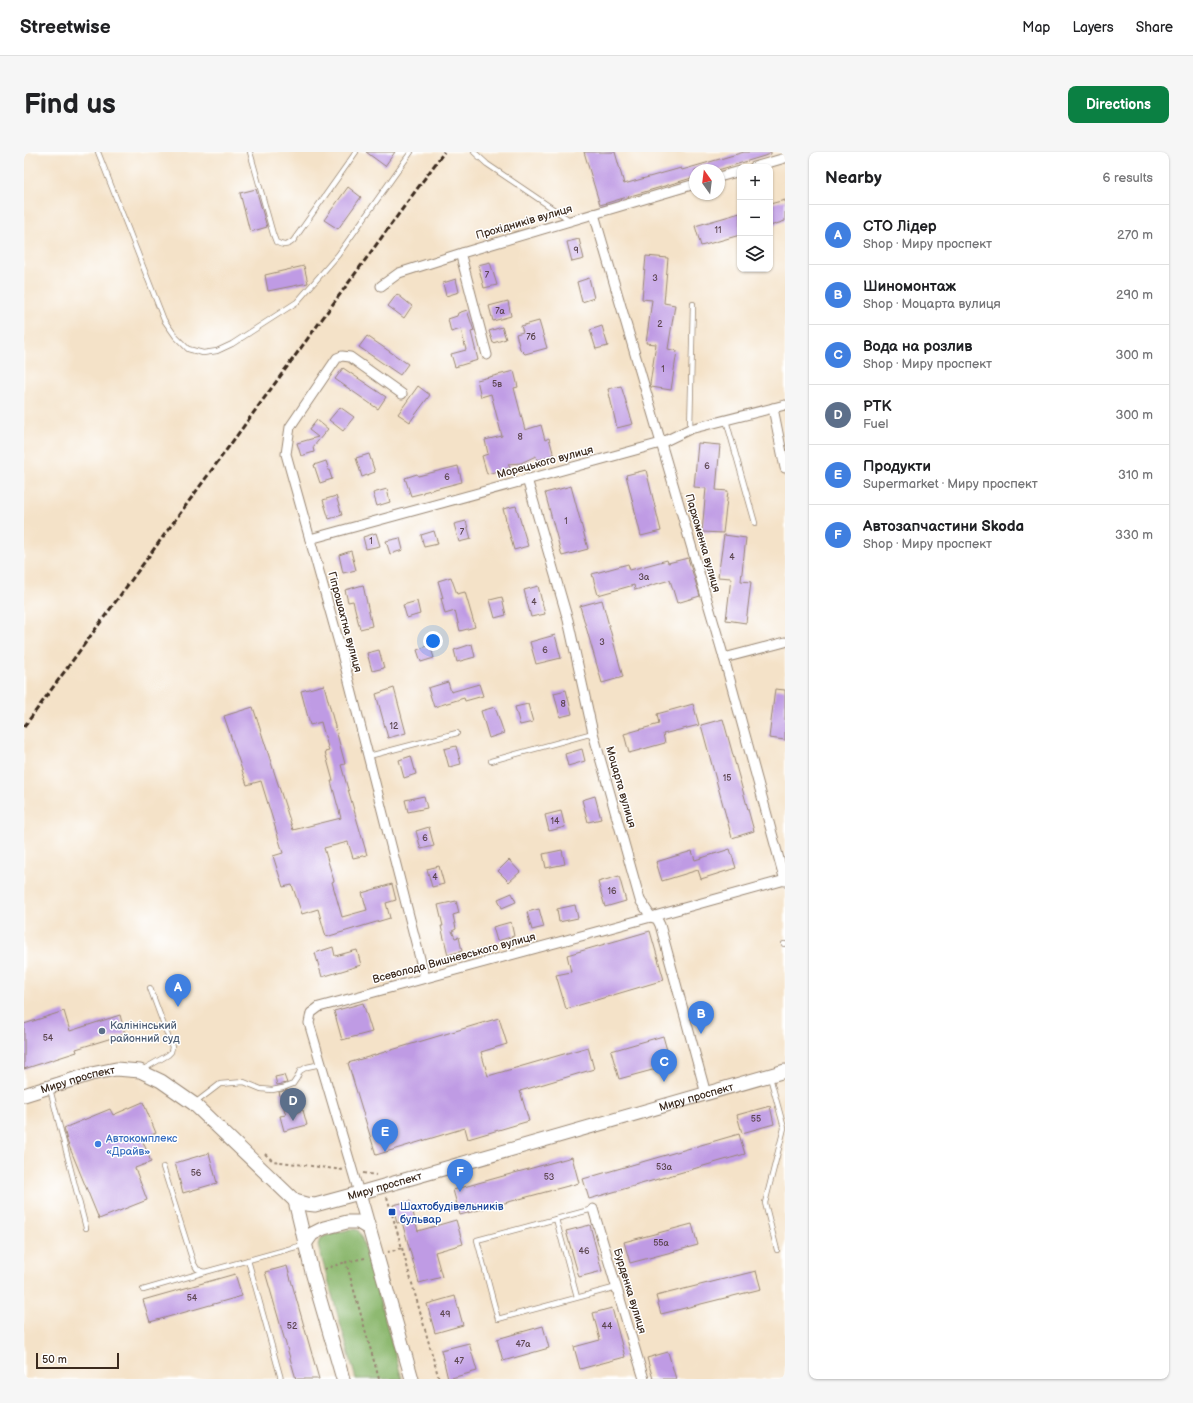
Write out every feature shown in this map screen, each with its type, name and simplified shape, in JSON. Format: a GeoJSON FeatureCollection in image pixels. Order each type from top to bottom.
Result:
{"type":"FeatureCollection","features":[{"type":"Feature","properties":{"kind":"main road","name":"Миру проспект"},"geometry":{"type":"LineString","coordinates":[[24,1096],[91,1074],[116,1069],[140,1071],[161,1081],[194,1104],[295,1201],[306,1204],[315,1204],[359,1193],[785,1071]]}},
{"type":"Feature","properties":{"kind":"main road"},"geometry":{"type":"LineString","coordinates":[[359,1193],[412,1379]]}},
{"type":"Feature","properties":{"kind":"main road"},"geometry":{"type":"LineString","coordinates":[[295,1201],[305,1244],[343,1379]]}},
{"type":"Feature","properties":{"kind":"main road"},"geometry":{"type":"LineString","coordinates":[[305,1244],[312,1234],[324,1228],[347,1222],[358,1222],[368,1228]]}},
{"type":"Feature","properties":{"kind":"street"},"geometry":{"type":"LineString","coordinates":[[764,164],[785,158]]}},
{"type":"Feature","properties":{"kind":"street"},"geometry":{"type":"LineString","coordinates":[[725,175],[737,172]]}},
{"type":"Feature","properties":{"kind":"street","name":"Прохідників вулиця"},"geometry":{"type":"LineString","coordinates":[[382,286],[399,273],[689,186]]}},
{"type":"Feature","properties":{"kind":"street","name":"Пархоменка вулиця"},"geometry":{"type":"LineString","coordinates":[[594,214],[724,658],[785,880]]}},
{"type":"Feature","properties":{"kind":"street"},"geometry":{"type":"LineString","coordinates":[[462,253],[461,256],[487,355]]}},
{"type":"Feature","properties":{"kind":"street","name":"Гіпрошахтна вулиця"},"geometry":{"type":"LineString","coordinates":[[402,394],[350,357],[342,356],[337,358],[290,427],[286,454],[369,756],[425,978]]}},
{"type":"Feature","properties":{"kind":"street","name":"Морецького вулиця"},"geometry":{"type":"LineString","coordinates":[[310,539],[661,443],[690,429],[785,405]]}},
{"type":"Feature","properties":{"kind":"street"},"geometry":{"type":"LineString","coordinates":[[773,408],[785,468]]}},
{"type":"Feature","properties":{"kind":"street","name":"Моцарта вулиця"},"geometry":{"type":"LineString","coordinates":[[527,479],[568,620],[593,733],[640,900],[651,917],[657,919],[660,925],[706,1094]]}},
{"type":"Feature","properties":{"kind":"street"},"geometry":{"type":"LineString","coordinates":[[724,658],[785,642]]}},
{"type":"Feature","properties":{"kind":"street","name":"Всеволода Вишневського вулиця"},"geometry":{"type":"LineString","coordinates":[[359,1193],[309,1023],[312,1013],[319,1007],[785,880]]}},
{"type":"Feature","properties":{"kind":"street","name":"Бурденка вулиця"},"geometry":{"type":"LineString","coordinates":[[593,1209],[644,1379]]}},
{"type":"Feature","properties":{"kind":"lane"},"geometry":{"type":"LineString","coordinates":[[98,152],[164,320],[176,337],[188,349],[203,353],[217,351],[232,344],[297,302],[338,255],[411,152]]}},
{"type":"Feature","properties":{"kind":"lane"},"geometry":{"type":"LineString","coordinates":[[250,152],[273,234],[276,242],[282,245],[288,245],[293,241],[356,152]]}},
{"type":"Feature","properties":{"kind":"lane"},"geometry":{"type":"LineString","coordinates":[[474,152],[487,164],[571,221]]}},
{"type":"Feature","properties":{"kind":"lane"},"geometry":{"type":"LineString","coordinates":[[690,429],[693,304]]}},
{"type":"Feature","properties":{"kind":"lane"},"geometry":{"type":"LineString","coordinates":[[726,420],[755,523]]}},
{"type":"Feature","properties":{"kind":"lane"},"geometry":{"type":"LineString","coordinates":[[369,756],[457,733]]}},
{"type":"Feature","properties":{"kind":"lane"},"geometry":{"type":"LineString","coordinates":[[491,761],[593,733]]}},
{"type":"Feature","properties":{"kind":"lane"},"geometry":{"type":"LineString","coordinates":[[140,1071],[168,1055],[171,1052],[172,1047],[150,988]]}},
{"type":"Feature","properties":{"kind":"lane"},"geometry":{"type":"LineString","coordinates":[[194,1104],[220,1084],[244,1082],[261,1089],[283,1088],[292,1084],[300,1071],[307,1067],[321,1064]]}},
{"type":"Feature","properties":{"kind":"lane"},"geometry":{"type":"LineString","coordinates":[[770,1075],[784,1128],[782,1146],[765,1203],[777,1250]]}},
{"type":"Feature","properties":{"kind":"lane"},"geometry":{"type":"LineString","coordinates":[[50,1087],[86,1228]]}},
{"type":"Feature","properties":{"kind":"lane"},"geometry":{"type":"LineString","coordinates":[[163,1167],[193,1262],[197,1269],[205,1272]]}},
{"type":"Feature","properties":{"kind":"lane"},"geometry":{"type":"LineString","coordinates":[[593,1209],[477,1240],[498,1319],[617,1287]]}},
{"type":"Feature","properties":{"kind":"lane"},"geometry":{"type":"LineString","coordinates":[[556,1219],[577,1297]]}},
{"type":"Feature","properties":{"kind":"lane"},"geometry":{"type":"LineString","coordinates":[[143,1290],[305,1244]]}},
{"type":"Feature","properties":{"kind":"lane"},"geometry":{"type":"LineString","coordinates":[[248,1260],[281,1379]]}},
{"type":"Feature","properties":{"kind":"path"},"geometry":{"type":"LineString","coordinates":[[262,1151],[273,1161],[381,1176]]}},
{"type":"Feature","properties":{"kind":"path"},"geometry":{"type":"LineString","coordinates":[[402,1248],[439,1379]]}},
{"type":"Feature","properties":{"kind":"green space"},"geometry":{"type":"Polygon","coordinates":[[[351,1229],[358,1230],[361,1235],[402,1379],[356,1379],[318,1245],[320,1239],[325,1236],[351,1229]]]}},
{"type":"Feature","properties":{"kind":"building"},"geometry":{"type":"Polygon","coordinates":[[[366,152],[395,152],[385,166],[366,152]]]}},
{"type":"Feature","properties":{"kind":"building"},"geometry":{"type":"Polygon","coordinates":[[[584,152],[615,152],[624,184],[681,168],[682,170],[689,168],[689,179],[600,205],[584,152]]]}},
{"type":"Feature","properties":{"kind":"building"},"geometry":{"type":"Polygon","coordinates":[[[744,152],[771,152],[771,154],[725,168],[725,164],[703,164],[744,152]]]}},
{"type":"Feature","properties":{"kind":"building"},"geometry":{"type":"Polygon","coordinates":[[[348,187],[361,197],[338,229],[324,220],[348,187]]]}},
{"type":"Feature","properties":{"kind":"building"},"geometry":{"type":"Polygon","coordinates":[[[256,189],[267,227],[250,232],[240,193],[256,189]]]}},
{"type":"Feature","properties":{"kind":"building"},"geometry":{"type":"Polygon","coordinates":[[[785,200],[785,221],[773,225],[773,203],[785,200]]]}},
{"type":"Feature","properties":{"kind":"building"},"geometry":{"type":"Polygon","coordinates":[[[737,214],[737,236],[701,246],[695,226],[737,214]]]}},
{"type":"Feature","properties":{"kind":"building"},"geometry":{"type":"Polygon","coordinates":[[[579,239],[584,259],[572,262],[567,242],[579,239]]]}},
{"type":"Feature","properties":{"kind":"building"},"geometry":{"type":"Polygon","coordinates":[[[646,256],[668,258],[664,303],[675,305],[668,349],[677,351],[671,390],[651,387],[650,384],[656,344],[646,343],[652,300],[642,299],[646,256]]]}},
{"type":"Feature","properties":{"kind":"building"},"geometry":{"type":"Polygon","coordinates":[[[490,262],[497,285],[484,288],[478,265],[490,262]]]}},
{"type":"Feature","properties":{"kind":"building"},"geometry":{"type":"Polygon","coordinates":[[[304,266],[308,283],[268,291],[265,275],[304,266]]]}},
{"type":"Feature","properties":{"kind":"building"},"geometry":{"type":"Polygon","coordinates":[[[589,278],[594,298],[582,302],[577,282],[589,278]]]}},
{"type":"Feature","properties":{"kind":"building"},"geometry":{"type":"Polygon","coordinates":[[[456,279],[459,292],[446,296],[443,283],[456,279]]]}},
{"type":"Feature","properties":{"kind":"building"},"geometry":{"type":"Polygon","coordinates":[[[397,294],[412,306],[404,318],[388,306],[397,294]]]}},
{"type":"Feature","properties":{"kind":"building"},"geometry":{"type":"Polygon","coordinates":[[[508,301],[511,316],[493,321],[489,306],[508,301]]]}},
{"type":"Feature","properties":{"kind":"building"},"geometry":{"type":"Polygon","coordinates":[[[467,310],[474,331],[471,332],[478,360],[455,367],[451,354],[466,350],[461,329],[451,332],[448,319],[467,310]]]}},
{"type":"Feature","properties":{"kind":"building"},"geometry":{"type":"Polygon","coordinates":[[[539,321],[547,348],[525,354],[520,349],[516,334],[523,332],[521,326],[539,321]]]}},
{"type":"Feature","properties":{"kind":"building"},"geometry":{"type":"Polygon","coordinates":[[[602,326],[608,346],[596,349],[590,330],[602,326]]]}},
{"type":"Feature","properties":{"kind":"building"},"geometry":{"type":"Polygon","coordinates":[[[502,327],[506,339],[493,343],[489,331],[502,327]]]}},
{"type":"Feature","properties":{"kind":"building"},"geometry":{"type":"Polygon","coordinates":[[[367,336],[408,364],[400,375],[359,347],[367,336]]]}},
{"type":"Feature","properties":{"kind":"building"},"geometry":{"type":"Polygon","coordinates":[[[343,368],[386,397],[378,409],[335,379],[343,368]]]}},
{"type":"Feature","properties":{"kind":"building"},"geometry":{"type":"Polygon","coordinates":[[[514,371],[518,387],[514,388],[525,430],[541,425],[545,440],[549,438],[554,456],[537,460],[536,456],[521,463],[508,464],[510,468],[487,474],[482,456],[488,454],[485,440],[502,436],[491,394],[481,397],[477,380],[514,371]]]}},
{"type":"Feature","properties":{"kind":"building"},"geometry":{"type":"Polygon","coordinates":[[[418,386],[430,395],[410,422],[398,414],[418,386]]]}},
{"type":"Feature","properties":{"kind":"building"},"geometry":{"type":"Polygon","coordinates":[[[621,386],[633,424],[617,428],[608,389],[621,386]]]}},
{"type":"Feature","properties":{"kind":"building"},"geometry":{"type":"Polygon","coordinates":[[[340,407],[354,417],[343,431],[329,420],[340,407]]]}},
{"type":"Feature","properties":{"kind":"building"},"geometry":{"type":"Polygon","coordinates":[[[317,420],[328,429],[313,447],[314,452],[301,456],[297,443],[318,437],[309,430],[317,420]]]}},
{"type":"Feature","properties":{"kind":"building"},"geometry":{"type":"Polygon","coordinates":[[[698,443],[720,445],[716,490],[728,491],[723,533],[702,532],[706,488],[694,487],[698,443]]]}},
{"type":"Feature","properties":{"kind":"building"},"geometry":{"type":"Polygon","coordinates":[[[369,454],[375,472],[362,477],[356,458],[369,454]]]}},
{"type":"Feature","properties":{"kind":"building"},"geometry":{"type":"Polygon","coordinates":[[[326,461],[332,479],[320,483],[314,465],[326,461]]]}},
{"type":"Feature","properties":{"kind":"building"},"geometry":{"type":"Polygon","coordinates":[[[458,466],[462,482],[411,496],[405,478],[417,474],[418,476],[458,466]]]}},
{"type":"Feature","properties":{"kind":"building"},"geometry":{"type":"Polygon","coordinates":[[[646,470],[661,531],[641,536],[626,475],[646,470]]]}},
{"type":"Feature","properties":{"kind":"building"},"geometry":{"type":"Polygon","coordinates":[[[571,486],[588,549],[562,556],[545,493],[571,486]]]}},
{"type":"Feature","properties":{"kind":"building"},"geometry":{"type":"Polygon","coordinates":[[[387,489],[390,502],[377,506],[373,493],[387,489]]]}},
{"type":"Feature","properties":{"kind":"building"},"geometry":{"type":"Polygon","coordinates":[[[336,496],[342,515],[329,519],[323,500],[336,496]]]}},
{"type":"Feature","properties":{"kind":"building"},"geometry":{"type":"Polygon","coordinates":[[[516,506],[528,546],[514,550],[503,509],[516,506]]]}},
{"type":"Feature","properties":{"kind":"building"},"geometry":{"type":"Polygon","coordinates":[[[466,521],[471,539],[459,542],[454,524],[466,521]]]}},
{"type":"Feature","properties":{"kind":"building"},"geometry":{"type":"Polygon","coordinates":[[[434,531],[438,544],[424,547],[421,535],[434,531]]]}},
{"type":"Feature","properties":{"kind":"building"},"geometry":{"type":"Polygon","coordinates":[[[376,533],[380,546],[366,549],[363,537],[376,533]]]}},
{"type":"Feature","properties":{"kind":"building"},"geometry":{"type":"Polygon","coordinates":[[[724,535],[746,538],[741,581],[751,582],[746,623],[726,620],[731,578],[718,577],[724,535]]]}},
{"type":"Feature","properties":{"kind":"building"},"geometry":{"type":"Polygon","coordinates":[[[400,538],[403,550],[390,554],[386,541],[400,538]]]}},
{"type":"Feature","properties":{"kind":"building"},"geometry":{"type":"Polygon","coordinates":[[[351,551],[356,570],[343,573],[339,555],[351,551]]]}},
{"type":"Feature","properties":{"kind":"building"},"geometry":{"type":"Polygon","coordinates":[[[688,558],[700,596],[677,603],[670,580],[635,590],[634,585],[598,595],[592,574],[628,564],[630,570],[667,560],[668,563],[688,558]]]}},
{"type":"Feature","properties":{"kind":"building"},"geometry":{"type":"Polygon","coordinates":[[[451,577],[457,594],[465,592],[475,627],[460,631],[455,611],[445,614],[441,598],[443,598],[438,581],[451,577]]]}},
{"type":"Feature","properties":{"kind":"building"},"geometry":{"type":"Polygon","coordinates":[[[363,585],[372,626],[360,629],[353,601],[348,602],[345,590],[363,585]]]}},
{"type":"Feature","properties":{"kind":"building"},"geometry":{"type":"Polygon","coordinates":[[[538,586],[545,614],[531,617],[524,590],[538,586]]]}},
{"type":"Feature","properties":{"kind":"building"},"geometry":{"type":"Polygon","coordinates":[[[502,597],[506,615],[495,618],[490,600],[502,597]]]}},
{"type":"Feature","properties":{"kind":"building"},"geometry":{"type":"Polygon","coordinates":[[[602,600],[623,677],[602,683],[580,606],[602,600]]]}},
{"type":"Feature","properties":{"kind":"building"},"geometry":{"type":"Polygon","coordinates":[[[417,601],[420,614],[407,618],[403,605],[417,601]]]}},
{"type":"Feature","properties":{"kind":"building"},"geometry":{"type":"Polygon","coordinates":[[[555,635],[561,658],[536,664],[530,642],[555,635]]]}},
{"type":"Feature","properties":{"kind":"building"},"geometry":{"type":"Polygon","coordinates":[[[472,644],[475,657],[457,662],[454,650],[472,644]]]}},
{"type":"Feature","properties":{"kind":"building"},"geometry":{"type":"Polygon","coordinates":[[[430,645],[434,658],[421,662],[417,650],[430,645]]]}},
{"type":"Feature","properties":{"kind":"building"},"geometry":{"type":"Polygon","coordinates":[[[379,650],[384,668],[372,671],[367,653],[379,650]]]}},
{"type":"Feature","properties":{"kind":"building"},"geometry":{"type":"Polygon","coordinates":[[[448,682],[451,692],[479,684],[483,696],[465,701],[464,698],[434,707],[428,688],[448,682]]]}},
{"type":"Feature","properties":{"kind":"building"},"geometry":{"type":"Polygon","coordinates":[[[324,685],[345,764],[341,765],[367,855],[353,858],[348,842],[324,848],[334,881],[332,882],[342,917],[367,910],[362,893],[392,884],[396,900],[386,903],[390,918],[326,937],[318,909],[302,914],[292,885],[283,887],[273,856],[283,853],[261,781],[247,785],[224,716],[253,707],[293,830],[341,818],[331,781],[333,781],[325,752],[329,751],[321,722],[310,725],[301,691],[324,685]]]}},
{"type":"Feature","properties":{"kind":"building"},"geometry":{"type":"Polygon","coordinates":[[[394,688],[406,733],[388,738],[376,694],[394,688]]]}},
{"type":"Feature","properties":{"kind":"building"},"geometry":{"type":"Polygon","coordinates":[[[775,689],[785,690],[785,740],[769,738],[775,689]]]}},
{"type":"Feature","properties":{"kind":"building"},"geometry":{"type":"Polygon","coordinates":[[[566,690],[572,714],[560,717],[554,693],[566,690]]]}},
{"type":"Feature","properties":{"kind":"building"},"geometry":{"type":"Polygon","coordinates":[[[528,704],[533,722],[520,725],[515,707],[528,704]]]}},
{"type":"Feature","properties":{"kind":"building"},"geometry":{"type":"Polygon","coordinates":[[[693,704],[699,725],[663,734],[665,743],[629,753],[624,734],[659,724],[657,714],[693,704]]]}},
{"type":"Feature","properties":{"kind":"building"},"geometry":{"type":"Polygon","coordinates":[[[495,707],[504,733],[489,738],[481,711],[495,707]]]}},
{"type":"Feature","properties":{"kind":"building"},"geometry":{"type":"Polygon","coordinates":[[[723,719],[754,831],[732,838],[701,725],[723,719]]]}},
{"type":"Feature","properties":{"kind":"building"},"geometry":{"type":"Polygon","coordinates":[[[456,746],[461,764],[449,767],[444,749],[456,746]]]}},
{"type":"Feature","properties":{"kind":"building"},"geometry":{"type":"Polygon","coordinates":[[[582,749],[585,761],[568,766],[565,754],[582,749]]]}},
{"type":"Feature","properties":{"kind":"building"},"geometry":{"type":"Polygon","coordinates":[[[411,756],[416,774],[404,778],[399,760],[411,756]]]}},
{"type":"Feature","properties":{"kind":"building"},"geometry":{"type":"Polygon","coordinates":[[[424,796],[427,808],[408,812],[405,800],[424,796]]]}},
{"type":"Feature","properties":{"kind":"building"},"geometry":{"type":"Polygon","coordinates":[[[595,796],[601,819],[588,822],[582,800],[595,796]]]}},
{"type":"Feature","properties":{"kind":"building"},"geometry":{"type":"Polygon","coordinates":[[[561,811],[565,827],[549,831],[545,815],[561,811]]]}},
{"type":"Feature","properties":{"kind":"building"},"geometry":{"type":"Polygon","coordinates":[[[429,827],[434,846],[421,849],[416,831],[429,827]]]}},
{"type":"Feature","properties":{"kind":"building"},"geometry":{"type":"Polygon","coordinates":[[[730,849],[736,868],[701,879],[698,870],[662,881],[656,862],[692,851],[695,860],[730,849]]]}},
{"type":"Feature","properties":{"kind":"building"},"geometry":{"type":"Polygon","coordinates":[[[562,850],[565,864],[546,868],[543,854],[562,850]]]}},
{"type":"Feature","properties":{"kind":"building"},"geometry":{"type":"Polygon","coordinates":[[[509,860],[520,872],[509,882],[498,871],[509,860]]]}},
{"type":"Feature","properties":{"kind":"building"},"geometry":{"type":"Polygon","coordinates":[[[439,866],[444,884],[432,887],[427,869],[439,866]]]}},
{"type":"Feature","properties":{"kind":"building"},"geometry":{"type":"Polygon","coordinates":[[[619,876],[626,901],[605,907],[598,882],[619,876]]]}},
{"type":"Feature","properties":{"kind":"building"},"geometry":{"type":"Polygon","coordinates":[[[512,893],[516,902],[502,908],[498,899],[512,893]]]}},
{"type":"Feature","properties":{"kind":"building"},"geometry":{"type":"Polygon","coordinates":[[[456,901],[459,913],[453,915],[456,929],[452,931],[455,938],[459,937],[462,951],[448,955],[438,905],[456,901]]]}},
{"type":"Feature","properties":{"kind":"building"},"geometry":{"type":"Polygon","coordinates":[[[575,905],[578,918],[559,922],[557,909],[575,905]]]}},
{"type":"Feature","properties":{"kind":"building"},"geometry":{"type":"Polygon","coordinates":[[[539,909],[544,927],[532,930],[527,912],[539,909]]]}},
{"type":"Feature","properties":{"kind":"building"},"geometry":{"type":"Polygon","coordinates":[[[511,922],[514,936],[497,941],[493,927],[511,922]]]}},
{"type":"Feature","properties":{"kind":"building"},"geometry":{"type":"Polygon","coordinates":[[[650,931],[664,980],[566,1009],[556,975],[571,972],[567,955],[650,931]]]}},
{"type":"Feature","properties":{"kind":"building"},"geometry":{"type":"Polygon","coordinates":[[[333,947],[335,956],[357,950],[361,965],[322,977],[315,953],[333,947]]]}},
{"type":"Feature","properties":{"kind":"building"},"geometry":{"type":"Polygon","coordinates":[[[363,1003],[372,1032],[342,1040],[334,1011],[363,1003]]]}},
{"type":"Feature","properties":{"kind":"building"},"geometry":{"type":"Polygon","coordinates":[[[64,1011],[70,1031],[120,1015],[125,1034],[76,1049],[77,1052],[24,1069],[24,1024],[64,1011]]]}},
{"type":"Feature","properties":{"kind":"building"},"geometry":{"type":"Polygon","coordinates":[[[499,1018],[507,1044],[481,1052],[488,1076],[588,1047],[594,1069],[520,1091],[529,1121],[468,1139],[465,1128],[376,1155],[348,1063],[499,1018]]]}},
{"type":"Feature","properties":{"kind":"building"},"geometry":{"type":"Polygon","coordinates":[[[663,1036],[671,1065],[619,1079],[611,1051],[663,1036]]]}},
{"type":"Feature","properties":{"kind":"building"},"geometry":{"type":"Polygon","coordinates":[[[284,1075],[287,1083],[277,1085],[275,1077],[284,1075]]]}},
{"type":"Feature","properties":{"kind":"building"},"geometry":{"type":"Polygon","coordinates":[[[288,1090],[295,1113],[303,1110],[307,1125],[284,1131],[280,1116],[286,1115],[279,1092],[288,1090]]]}},
{"type":"Feature","properties":{"kind":"building"},"geometry":{"type":"Polygon","coordinates":[[[143,1102],[156,1133],[142,1139],[151,1162],[135,1168],[147,1200],[99,1219],[67,1141],[64,1128],[110,1109],[113,1115],[143,1102]]]}},
{"type":"Feature","properties":{"kind":"building"},"geometry":{"type":"Polygon","coordinates":[[[770,1106],[774,1124],[742,1133],[737,1115],[770,1106]]]}},
{"type":"Feature","properties":{"kind":"building"},"geometry":{"type":"Polygon","coordinates":[[[739,1134],[745,1154],[589,1199],[583,1179],[739,1134]]]}},
{"type":"Feature","properties":{"kind":"building"},"geometry":{"type":"Polygon","coordinates":[[[209,1153],[217,1183],[183,1193],[175,1163],[209,1153]]]}},
{"type":"Feature","properties":{"kind":"building"},"geometry":{"type":"Polygon","coordinates":[[[572,1157],[579,1183],[460,1215],[453,1190],[572,1157]]]}},
{"type":"Feature","properties":{"kind":"building"},"geometry":{"type":"Polygon","coordinates":[[[410,1201],[418,1231],[456,1220],[463,1244],[435,1252],[442,1277],[419,1283],[402,1222],[397,1223],[393,1205],[410,1201]]]}},
{"type":"Feature","properties":{"kind":"building"},"geometry":{"type":"Polygon","coordinates":[[[692,1224],[698,1245],[630,1263],[624,1242],[692,1224]]]}},
{"type":"Feature","properties":{"kind":"building"},"geometry":{"type":"Polygon","coordinates":[[[590,1225],[602,1271],[579,1277],[566,1231],[590,1225]]]}},
{"type":"Feature","properties":{"kind":"building"},"geometry":{"type":"Polygon","coordinates":[[[287,1266],[319,1379],[296,1379],[265,1272],[287,1266]]]}},
{"type":"Feature","properties":{"kind":"building"},"geometry":{"type":"Polygon","coordinates":[[[756,1271],[761,1289],[661,1314],[656,1296],[756,1271]]]}},
{"type":"Feature","properties":{"kind":"building"},"geometry":{"type":"Polygon","coordinates":[[[235,1274],[242,1296],[150,1322],[143,1300],[235,1274]]]}},
{"type":"Feature","properties":{"kind":"building"},"geometry":{"type":"Polygon","coordinates":[[[455,1296],[463,1325],[435,1333],[427,1304],[455,1296]]]}},
{"type":"Feature","properties":{"kind":"building"},"geometry":{"type":"Polygon","coordinates":[[[612,1308],[625,1357],[580,1369],[574,1347],[600,1340],[593,1313],[612,1308]]]}},
{"type":"Feature","properties":{"kind":"building"},"geometry":{"type":"Polygon","coordinates":[[[543,1326],[549,1348],[503,1361],[497,1339],[543,1326]]]}},
{"type":"Feature","properties":{"kind":"building"},"geometry":{"type":"Polygon","coordinates":[[[469,1343],[477,1371],[448,1379],[441,1350],[469,1343]]]}},
{"type":"Feature","properties":{"kind":"building"},"geometry":{"type":"Polygon","coordinates":[[[668,1352],[676,1379],[653,1379],[647,1358],[668,1352]]]}},
{"type":"Feature","properties":{"kind":"railway"},"geometry":{"type":"LineString","coordinates":[[24,727],[444,152]]}},
{"type":"Feature","properties":{"kind":"place","name":"СТО Лідер"},"geometry":{"type":"Point","coordinates":[178,1007]}},
{"type":"Feature","properties":{"kind":"place","name":"Калінінський районний суд"},"geometry":{"type":"Point","coordinates":[102,1031]}},
{"type":"Feature","properties":{"kind":"place","name":"Шиномонтаж"},"geometry":{"type":"Point","coordinates":[701,1034]}},
{"type":"Feature","properties":{"kind":"place","name":"Вода на розлив"},"geometry":{"type":"Point","coordinates":[664,1082]}},
{"type":"Feature","properties":{"kind":"place","name":"РТК"},"geometry":{"type":"Point","coordinates":[293,1121]}},
{"type":"Feature","properties":{"kind":"place","name":"Автокомплекс «Драйв»"},"geometry":{"type":"Point","coordinates":[98,1144]}},
{"type":"Feature","properties":{"kind":"place","name":"Продукти"},"geometry":{"type":"Point","coordinates":[385,1152]}},
{"type":"Feature","properties":{"kind":"place","name":"Автозапчастини Skoda"},"geometry":{"type":"Point","coordinates":[460,1192]}},
{"type":"Feature","properties":{"kind":"place","name":"Шахтобудівельників бульвар"},"geometry":{"type":"Point","coordinates":[392,1212]}}]}
